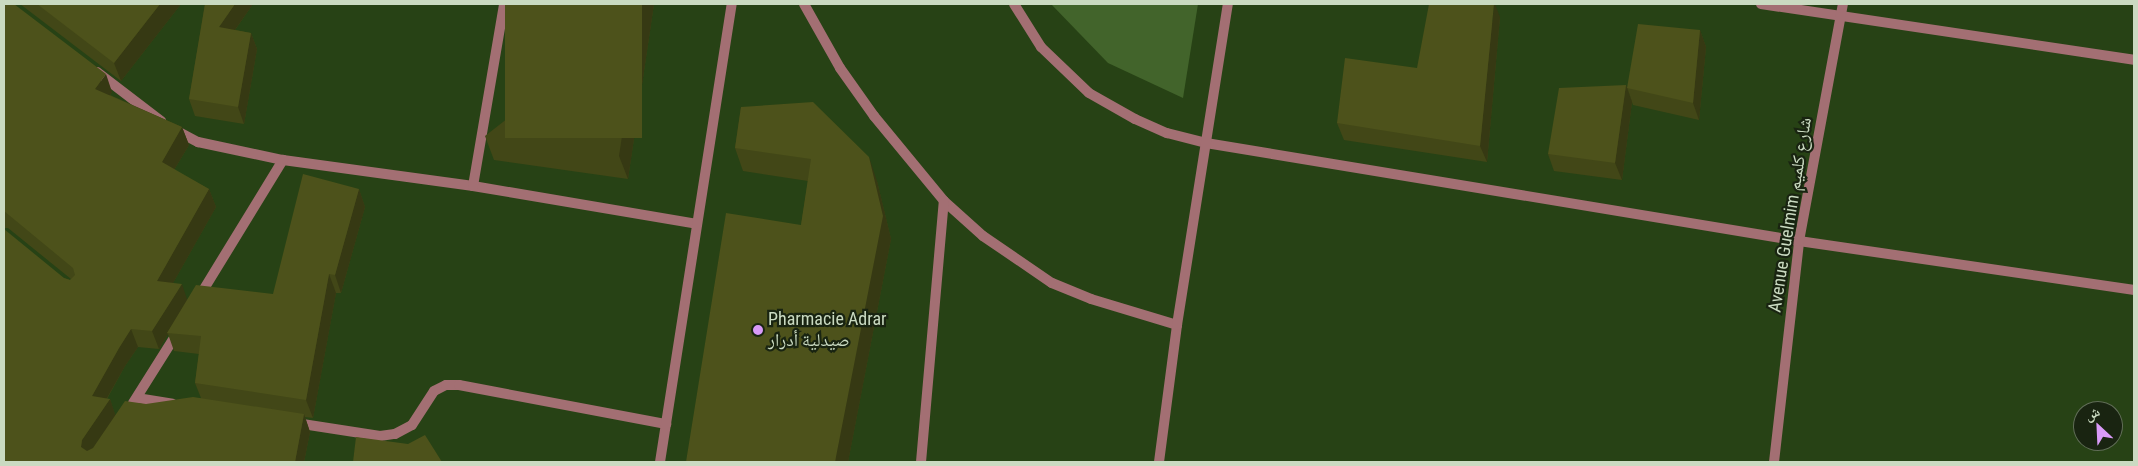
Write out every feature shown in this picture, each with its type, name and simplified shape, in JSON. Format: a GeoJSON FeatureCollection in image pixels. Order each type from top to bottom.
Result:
{"type":"FeatureCollection","features":[{"type":"Feature","properties":{"kind":"street"},"geometry":{"type":"LineString","coordinates":[[473,186],[504,4]]}},
{"type":"Feature","properties":{"kind":"street"},"geometry":{"type":"LineString","coordinates":[[660,462],[732,4]]}},
{"type":"Feature","properties":{"kind":"street"},"geometry":{"type":"LineString","coordinates":[[804,4],[840,68],[874,116],[944,201],[983,236],[1052,283],[1092,300],[1177,325]]}},
{"type":"Feature","properties":{"kind":"street"},"geometry":{"type":"LineString","coordinates":[[1014,4],[1041,47],[1089,93],[1135,119],[1167,133],[1206,143],[1799,240],[2134,290]]}},
{"type":"Feature","properties":{"kind":"street"},"geometry":{"type":"LineString","coordinates":[[1159,462],[1177,325],[1228,4]]}},
{"type":"Feature","properties":{"kind":"street"},"geometry":{"type":"LineString","coordinates":[[1761,4],[2134,60]]}},
{"type":"Feature","properties":{"kind":"street","name":"Avenue Guelmim شارع كلميم"},"geometry":{"type":"LineString","coordinates":[[1774,462],[1799,240],[1843,4]]}},
{"type":"Feature","properties":{"kind":"street"},"geometry":{"type":"LineString","coordinates":[[86,63],[170,128],[198,142],[284,160],[473,186],[697,224]]}},
{"type":"Feature","properties":{"kind":"street"},"geometry":{"type":"LineString","coordinates":[[194,304],[284,160]]}},
{"type":"Feature","properties":{"kind":"street"},"geometry":{"type":"LineString","coordinates":[[921,462],[944,201]]}},
{"type":"Feature","properties":{"kind":"street"},"geometry":{"type":"LineString","coordinates":[[126,414],[184,322]]}},
{"type":"Feature","properties":{"kind":"street"},"geometry":{"type":"LineString","coordinates":[[282,421],[380,436],[395,434],[412,425],[434,391],[446,386],[459,385],[666,424]]}},
{"type":"Feature","properties":{"kind":"street"},"geometry":{"type":"LineString","coordinates":[[137,398],[185,406]]}},
{"type":"Feature","properties":{"kind":"green space"},"geometry":{"type":"Polygon","coordinates":[[[1051,4],[1198,4],[1183,98],[1108,63],[1051,4]]]}},
{"type":"Feature","properties":{"kind":"building"},"geometry":{"type":"Polygon","coordinates":[[[4,4],[14,4],[106,74],[95,89],[182,127],[162,162],[209,189],[157,281],[182,284],[152,331],[131,329],[119,348],[92,396],[110,399],[82,440],[81,447],[87,451],[93,448],[125,401],[146,404],[193,397],[304,414],[295,462],[4,462],[4,229],[64,278],[70,280],[75,275],[73,268],[4,211],[4,4]]]}},
{"type":"Feature","properties":{"kind":"building"},"geometry":{"type":"Polygon","coordinates":[[[37,4],[160,4],[114,63],[37,4]]]}},
{"type":"Feature","properties":{"kind":"building"},"geometry":{"type":"Polygon","coordinates":[[[205,4],[235,4],[219,27],[251,33],[238,107],[189,99],[205,4]]]}},
{"type":"Feature","properties":{"kind":"building"},"geometry":{"type":"Polygon","coordinates":[[[505,4],[642,4],[642,138],[505,138],[505,4]]]}},
{"type":"Feature","properties":{"kind":"building"},"geometry":{"type":"Polygon","coordinates":[[[1429,4],[1494,4],[1480,146],[1337,123],[1345,58],[1417,68],[1429,4]]]}},
{"type":"Feature","properties":{"kind":"building"},"geometry":{"type":"Polygon","coordinates":[[[1638,24],[1700,30],[1693,103],[1627,88],[1638,24]]]}},
{"type":"Feature","properties":{"kind":"building"},"geometry":{"type":"Polygon","coordinates":[[[1626,85],[1615,163],[1548,154],[1559,88],[1626,85]]]}},
{"type":"Feature","properties":{"kind":"building"},"geometry":{"type":"Polygon","coordinates":[[[813,102],[869,157],[883,216],[835,462],[686,462],[726,213],[801,225],[811,159],[735,148],[741,107],[813,102]]]}},
{"type":"Feature","properties":{"kind":"building"},"geometry":{"type":"Polygon","coordinates":[[[303,174],[359,189],[335,275],[329,274],[306,400],[195,383],[201,336],[167,333],[196,285],[273,294],[303,174]]]}},
{"type":"Feature","properties":{"kind":"building"},"geometry":{"type":"Polygon","coordinates":[[[425,435],[442,462],[353,462],[356,437],[408,444],[425,435]]]}},
{"type":"Feature","properties":{"kind":"place","name":"Pharmacie Adrar صيدلية أدرار"},"geometry":{"type":"Point","coordinates":[758,330]}}]}
